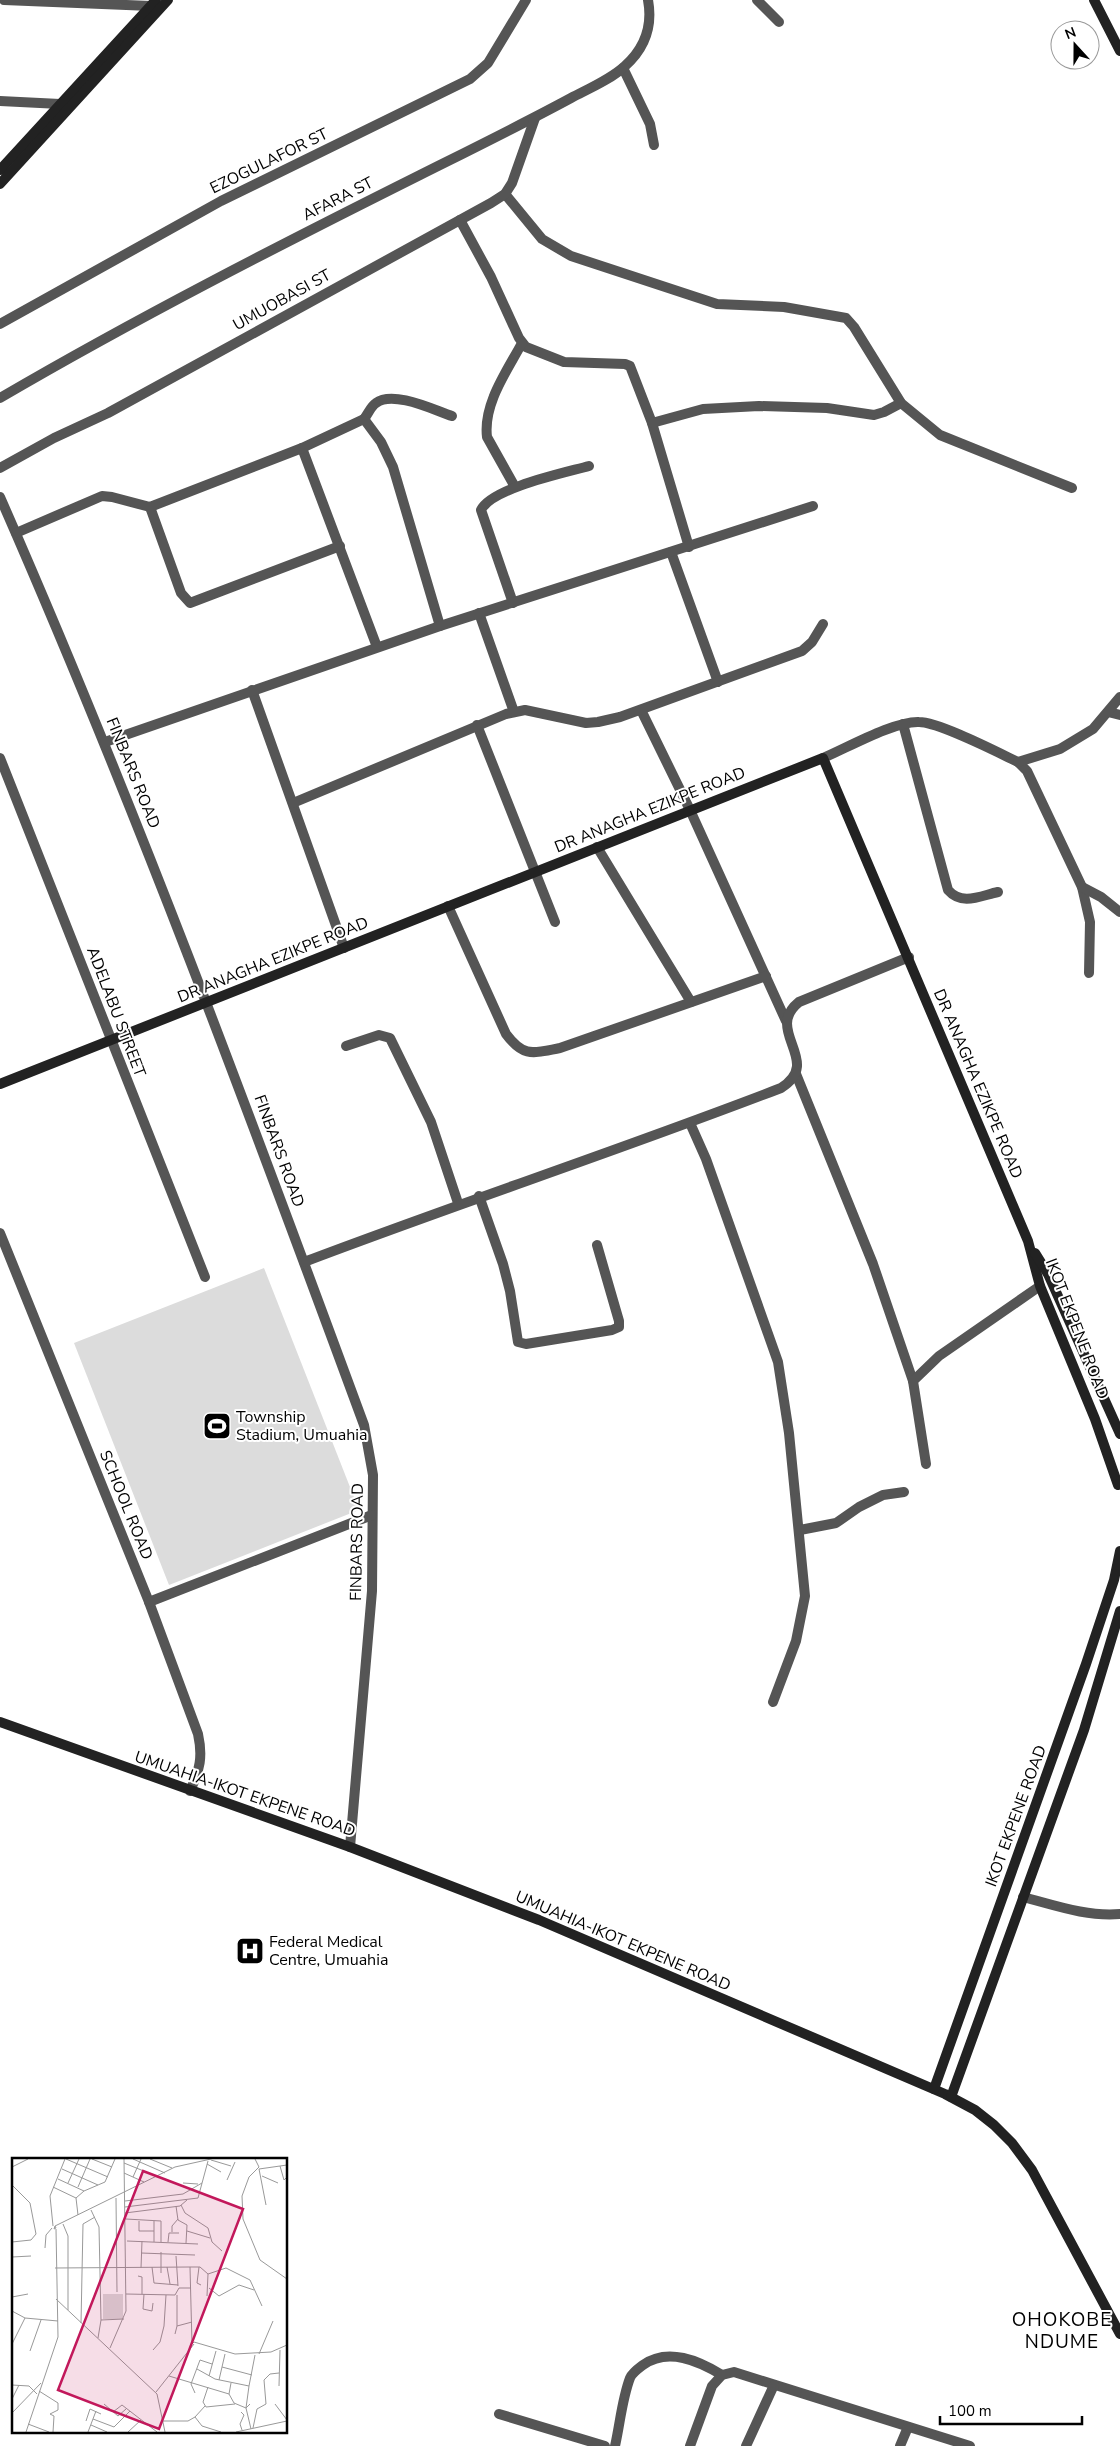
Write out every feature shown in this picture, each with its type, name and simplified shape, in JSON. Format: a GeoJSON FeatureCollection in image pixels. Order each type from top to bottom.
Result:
{"type":"FeatureCollection","features":[{"type":"Feature","properties":{"kind":"street"},"geometry":{"type":"LineString","coordinates":[[4,0],[153,3]]}},
{"type":"Feature","properties":{"kind":"street"},"geometry":{"type":"LineString","coordinates":[[0,184],[168,0]]}},
{"type":"Feature","properties":{"kind":"street","name":"EZOGULAFOR ST"},"geometry":{"type":"LineString","coordinates":[[0,324],[221,201],[470,79],[488,63],[526,0]]}},
{"type":"Feature","properties":{"kind":"street","name":"AFARA ST"},"geometry":{"type":"LineString","coordinates":[[0,398],[72,357],[309,230],[535,118],[623,68],[642,45],[648,32],[651,18],[648,0]]}},
{"type":"Feature","properties":{"kind":"street"},"geometry":{"type":"LineString","coordinates":[[757,0],[779,22]]}},
{"type":"Feature","properties":{"kind":"street"},"geometry":{"type":"LineString","coordinates":[[1094,0],[1120,51]]}},
{"type":"Feature","properties":{"kind":"street"},"geometry":{"type":"LineString","coordinates":[[0,170],[153,3]]}},
{"type":"Feature","properties":{"kind":"street"},"geometry":{"type":"LineString","coordinates":[[623,68],[650,124],[654,145]]}},
{"type":"Feature","properties":{"kind":"street"},"geometry":{"type":"LineString","coordinates":[[0,101],[60,104]]}},
{"type":"Feature","properties":{"kind":"street"},"geometry":{"type":"LineString","coordinates":[[535,118],[512,183],[505,194],[542,239],[571,256],[716,304],[784,307],[846,318],[854,327],[901,403],[940,435],[1072,488]]}},
{"type":"Feature","properties":{"kind":"street","name":"UMUOBASI ST"},"geometry":{"type":"LineString","coordinates":[[0,468],[54,438],[108,413],[505,194]]}},
{"type":"Feature","properties":{"kind":"street"},"geometry":{"type":"LineString","coordinates":[[460,220],[526,348],[564,362],[625,364],[630,366],[652,424],[689,547]]}},
{"type":"Feature","properties":{"kind":"street"},"geometry":{"type":"LineString","coordinates":[[514,487],[488,437],[486,428],[496,392],[522,342]]}},
{"type":"Feature","properties":{"kind":"street"},"geometry":{"type":"LineString","coordinates":[[16,533],[102,496],[112,496],[150,507],[302,448],[364,419],[376,403],[388,398],[404,399],[452,416]]}},
{"type":"Feature","properties":{"kind":"street"},"geometry":{"type":"LineString","coordinates":[[652,424],[703,409],[759,406],[817,408],[874,415],[901,403]]}},
{"type":"Feature","properties":{"kind":"street"},"geometry":{"type":"LineString","coordinates":[[364,419],[381,442],[393,467],[440,626]]}},
{"type":"Feature","properties":{"kind":"street"},"geometry":{"type":"LineString","coordinates":[[302,448],[377,647]]}},
{"type":"Feature","properties":{"kind":"street"},"geometry":{"type":"LineString","coordinates":[[513,603],[480,510],[484,504],[514,487],[589,466]]}},
{"type":"Feature","properties":{"kind":"street","name":"FINBARS ROAD"},"geometry":{"type":"LineString","coordinates":[[0,497],[105,742],[207,1003],[364,1425],[373,1475],[372,1591],[350,1847]]}},
{"type":"Feature","properties":{"kind":"street"},"geometry":{"type":"LineString","coordinates":[[105,742],[479,613],[813,506]]}},
{"type":"Feature","properties":{"kind":"street"},"geometry":{"type":"LineString","coordinates":[[150,507],[181,593],[190,603],[340,546]]}},
{"type":"Feature","properties":{"kind":"street"},"geometry":{"type":"LineString","coordinates":[[671,552],[718,682]]}},
{"type":"Feature","properties":{"kind":"street"},"geometry":{"type":"LineString","coordinates":[[479,613],[514,712]]}},
{"type":"Feature","properties":{"kind":"street"},"geometry":{"type":"LineString","coordinates":[[293,803],[477,725],[514,712],[525,710],[586,723],[620,717],[641,710],[802,650],[812,642],[823,624]]}},
{"type":"Feature","properties":{"kind":"street"},"geometry":{"type":"LineString","coordinates":[[252,690],[344,948]]}},
{"type":"Feature","properties":{"kind":"street"},"geometry":{"type":"LineString","coordinates":[[1018,762],[1060,749],[1093,729],[1120,697]]}},
{"type":"Feature","properties":{"kind":"street"},"geometry":{"type":"LineString","coordinates":[[304,1262],[458,1203],[690,1123],[781,1088],[792,1081],[798,1066],[786,1021],[786,1010],[766,976],[690,810],[641,710]]}},
{"type":"Feature","properties":{"kind":"street"},"geometry":{"type":"LineString","coordinates":[[1108,712],[1120,715]]}},
{"type":"Feature","properties":{"kind":"street"},"geometry":{"type":"LineString","coordinates":[[823,758],[904,724],[920,722],[936,726],[1018,762],[1027,771],[1082,887],[1090,922],[1089,973]]}},
{"type":"Feature","properties":{"kind":"street"},"geometry":{"type":"LineString","coordinates":[[904,724],[948,890],[954,897],[965,900],[998,892]]}},
{"type":"Feature","properties":{"kind":"street"},"geometry":{"type":"LineString","coordinates":[[477,725],[555,922]]}},
{"type":"Feature","properties":{"kind":"street","name":"ADELABU STREET"},"geometry":{"type":"LineString","coordinates":[[0,758],[205,1277]]}},
{"type":"Feature","properties":{"kind":"street","name":"DR ANAGHA EZIKPE ROAD"},"geometry":{"type":"LineString","coordinates":[[0,1084],[823,758],[1028,1241]]}},
{"type":"Feature","properties":{"kind":"street"},"geometry":{"type":"LineString","coordinates":[[597,847],[692,1002]]}},
{"type":"Feature","properties":{"kind":"street"},"geometry":{"type":"LineString","coordinates":[[1082,887],[1101,897],[1120,912]]}},
{"type":"Feature","properties":{"kind":"street"},"geometry":{"type":"LineString","coordinates":[[448,906],[506,1034],[515,1047],[527,1052],[560,1048],[766,976]]}},
{"type":"Feature","properties":{"kind":"street"},"geometry":{"type":"LineString","coordinates":[[786,1010],[799,1002],[909,957]]}},
{"type":"Feature","properties":{"kind":"street"},"geometry":{"type":"LineString","coordinates":[[346,1046],[379,1035],[390,1038],[431,1122],[458,1203]]}},
{"type":"Feature","properties":{"kind":"street"},"geometry":{"type":"LineString","coordinates":[[796,1074],[873,1264],[913,1381],[926,1464]]}},
{"type":"Feature","properties":{"kind":"street"},"geometry":{"type":"LineString","coordinates":[[690,1123],[706,1159],[778,1362],[800,1530],[806,1596],[796,1642],[773,1702]]}},
{"type":"Feature","properties":{"kind":"street"},"geometry":{"type":"LineString","coordinates":[[479,1196],[503,1264],[510,1292],[518,1342],[526,1344],[612,1330],[619,1327],[619,1321],[597,1245]]}},
{"type":"Feature","properties":{"kind":"street","name":"SCHOOL ROAD"},"geometry":{"type":"LineString","coordinates":[[0,1234],[149,1602],[198,1734],[202,1751],[198,1773],[190,1791]]}},
{"type":"Feature","properties":{"kind":"street"},"geometry":{"type":"LineString","coordinates":[[1028,1241],[1048,1274],[1120,1434]]}},
{"type":"Feature","properties":{"kind":"street","name":"IKOT EKPENE ROAD"},"geometry":{"type":"LineString","coordinates":[[1028,1241],[1040,1286],[1095,1419],[1119,1486]]}},
{"type":"Feature","properties":{"kind":"street"},"geometry":{"type":"LineString","coordinates":[[913,1381],[938,1356],[1040,1286]]}},
{"type":"Feature","properties":{"kind":"street"},"geometry":{"type":"LineString","coordinates":[[800,1530],[836,1523],[859,1507],[883,1495],[904,1492]]}},
{"type":"Feature","properties":{"kind":"street"},"geometry":{"type":"LineString","coordinates":[[149,1602],[372,1515]]}},
{"type":"Feature","properties":{"kind":"street","name":"IKOT EKPENE ROAD"},"geometry":{"type":"LineString","coordinates":[[934,2089],[1086,1664],[1114,1580],[1120,1551]]}},
{"type":"Feature","properties":{"kind":"street"},"geometry":{"type":"LineString","coordinates":[[951,2097],[1117,1636],[1120,1612]]}},
{"type":"Feature","properties":{"kind":"street","name":"UMUAHIA-IKOT EKPENE ROAD"},"geometry":{"type":"LineString","coordinates":[[0,1722],[350,1847],[539,1920],[934,2089],[975,2110],[1012,2143],[1032,2170],[1120,2334]]}},
{"type":"Feature","properties":{"kind":"street"},"geometry":{"type":"LineString","coordinates":[[1023,1898],[1074,1910],[1108,1915],[1120,1914]]}},
{"type":"Feature","properties":{"kind":"street"},"geometry":{"type":"LineString","coordinates":[[615,2446],[630,2377],[648,2362],[656,2358],[674,2357],[702,2363],[722,2375]]}},
{"type":"Feature","properties":{"kind":"street"},"geometry":{"type":"LineString","coordinates":[[690,2446],[712,2386],[722,2375],[734,2372],[970,2446]]}},
{"type":"Feature","properties":{"kind":"street"},"geometry":{"type":"LineString","coordinates":[[746,2446],[774,2385]]}},
{"type":"Feature","properties":{"kind":"street"},"geometry":{"type":"LineString","coordinates":[[498,2414],[605,2446]]}},
{"type":"Feature","properties":{"kind":"street"},"geometry":{"type":"LineString","coordinates":[[900,2446],[908,2427]]}},
{"type":"Feature","properties":{"kind":"shaded area","name":"Township Stadium, Umuahia"},"geometry":{"type":"Polygon","coordinates":[[[264,1268],[359,1510],[169,1585],[74,1343],[264,1268]]]}},
{"type":"Feature","properties":{"kind":"place","name":"Township Stadium, Umuahia"},"geometry":{"type":"Point","coordinates":[217,1426]}},
{"type":"Feature","properties":{"kind":"place","name":"Federal Medical Centre, Umuahia"},"geometry":{"type":"Point","coordinates":[250,1951]}},
{"type":"Feature","properties":{"kind":"district","name":"OHOKOBE NDUME"},"geometry":{"type":"Point","coordinates":[1062,2331]}}]}
